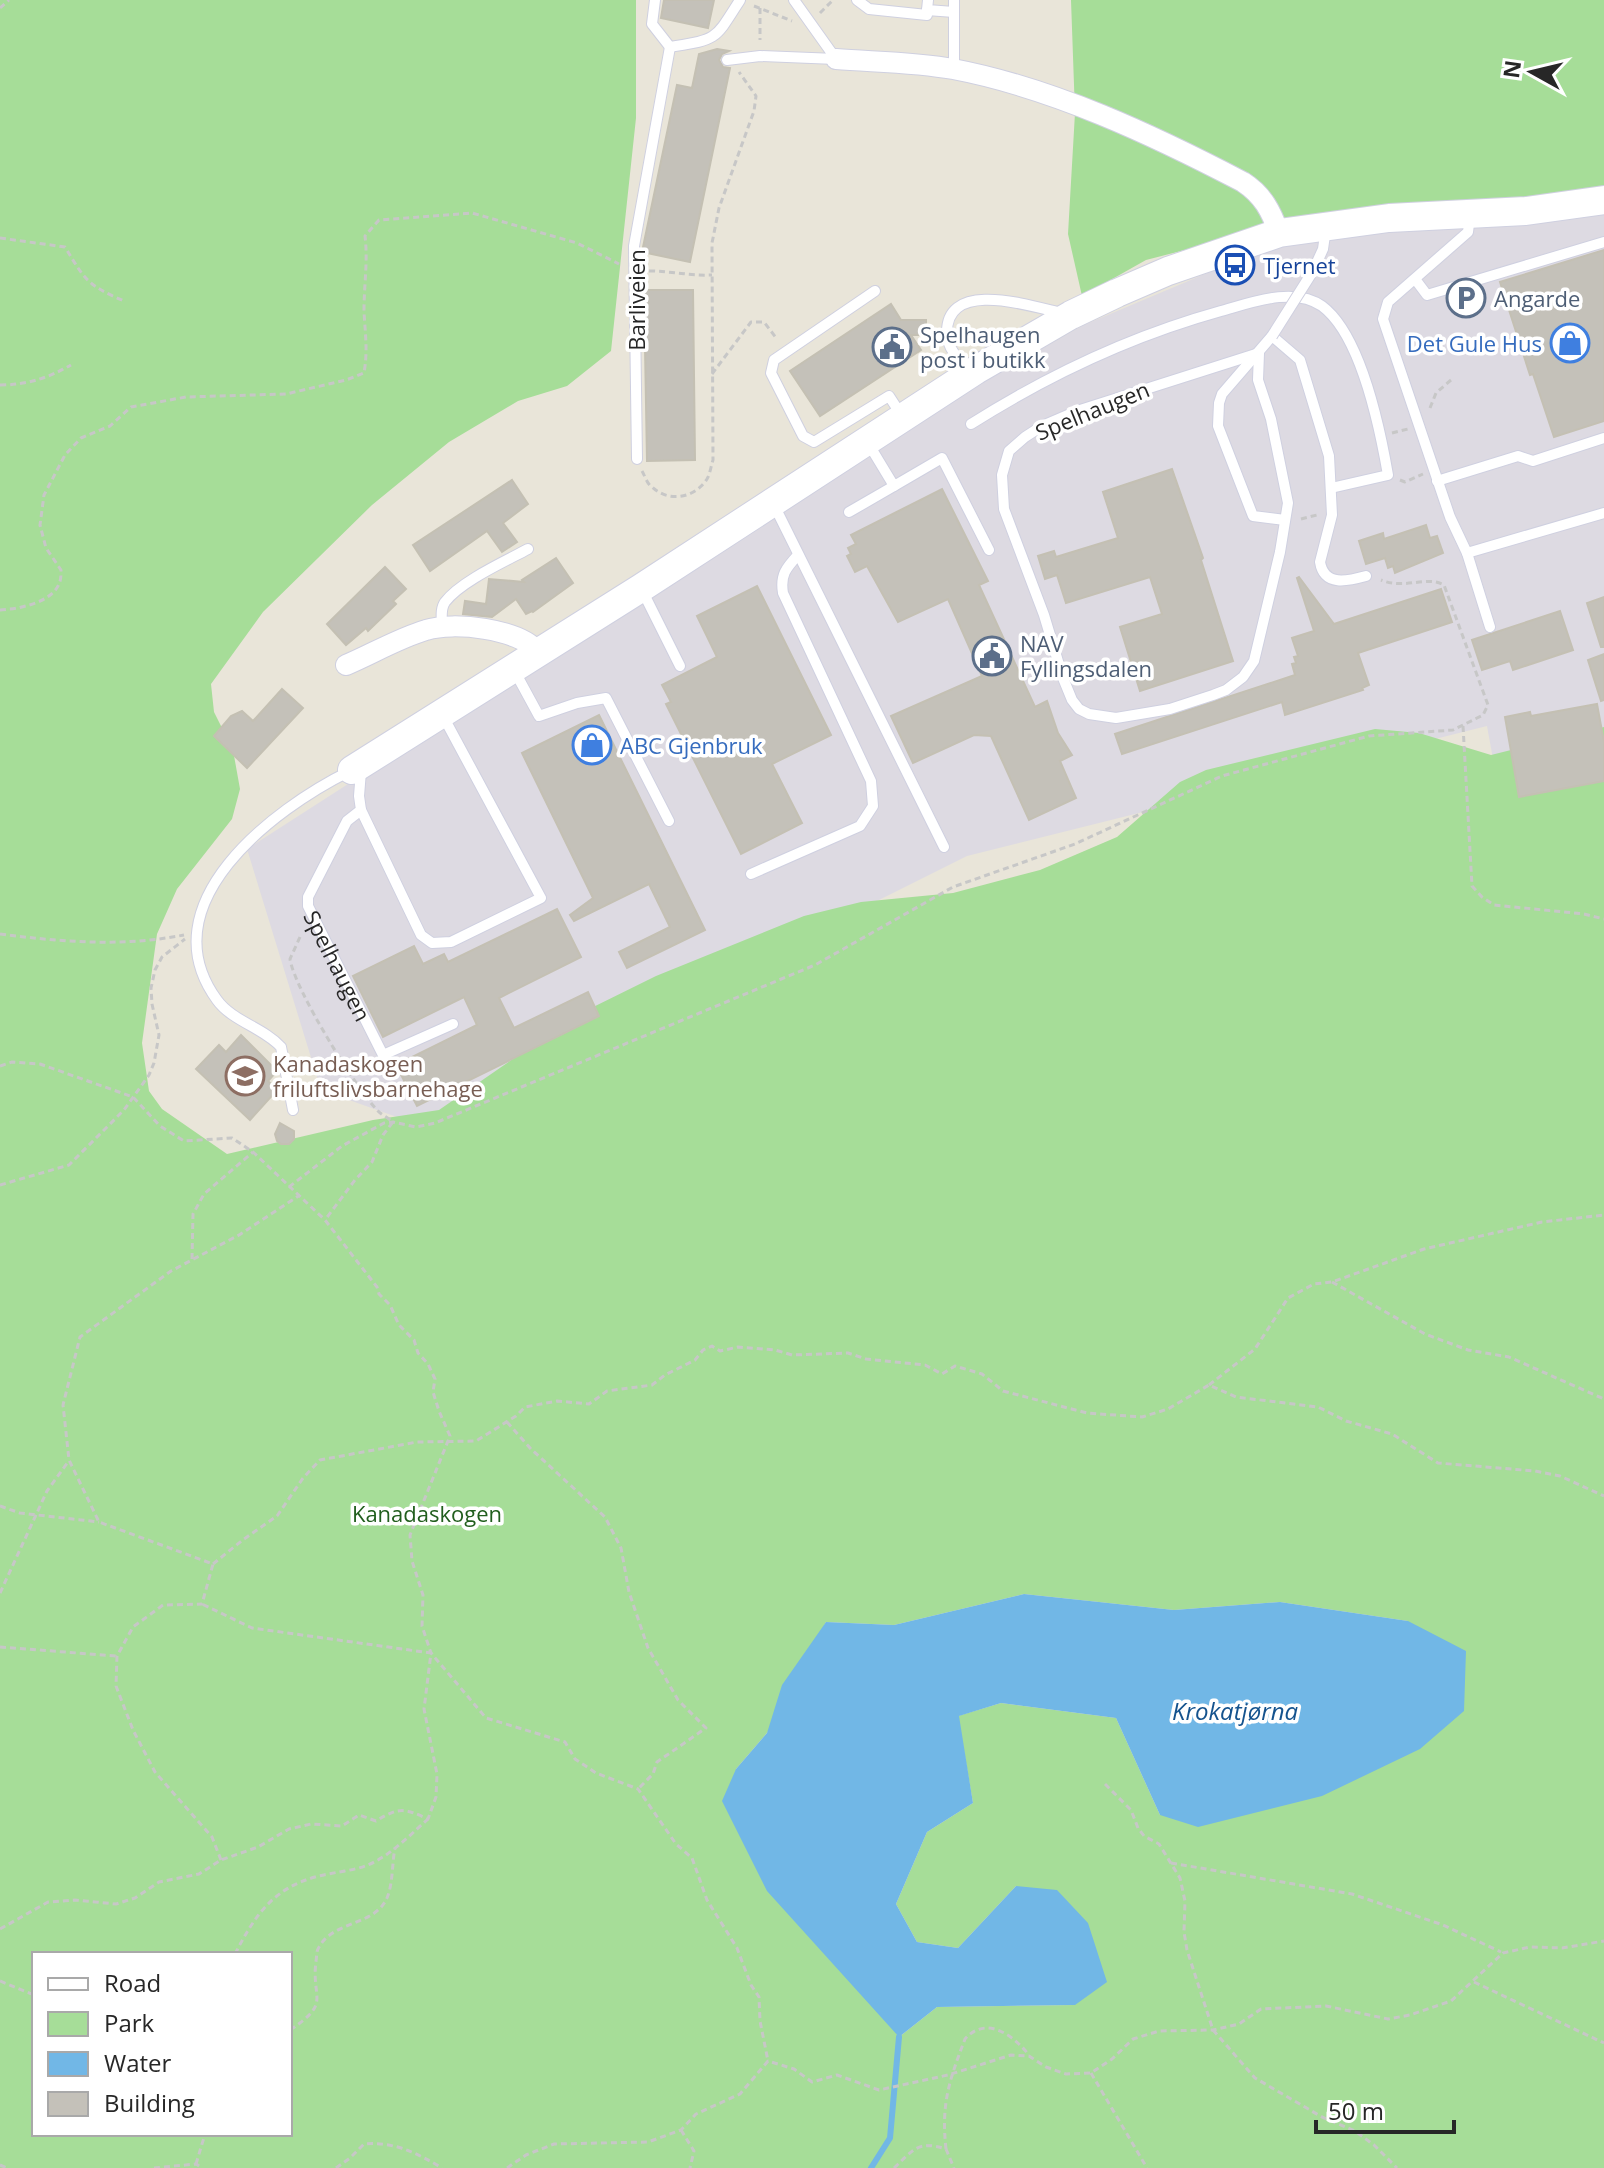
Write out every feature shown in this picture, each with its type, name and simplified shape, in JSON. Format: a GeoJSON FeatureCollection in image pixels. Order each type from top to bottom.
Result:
{"type":"FeatureCollection","features":[{"type":"Feature","properties":{"kind":"main road"},"geometry":{"type":"LineString","coordinates":[[356,768],[641,588],[976,370],[1071,315],[1168,271],[1279,233],[1389,218],[1526,211],[1604,200]]}},
{"type":"Feature","properties":{"kind":"street"},"geometry":{"type":"LineString","coordinates":[[836,59],[954,69],[1040,90],[1221,171],[1257,191],[1272,214],[1279,233]]}},
{"type":"Feature","properties":{"kind":"street"},"geometry":{"type":"LineString","coordinates":[[346,665],[426,629],[442,627],[496,630],[530,643],[537,651]]}},
{"type":"Feature","properties":{"kind":"lane"},"geometry":{"type":"LineString","coordinates":[[655,0],[652,24],[670,47],[699,43],[716,36],[740,1]]}},
{"type":"Feature","properties":{"kind":"lane"},"geometry":{"type":"LineString","coordinates":[[794,0],[836,59]]}},
{"type":"Feature","properties":{"kind":"lane"},"geometry":{"type":"LineString","coordinates":[[857,0],[869,9],[927,15],[928,5],[954,6],[954,69]]}},
{"type":"Feature","properties":{"kind":"lane","name":"Barliveien"},"geometry":{"type":"LineString","coordinates":[[637,459],[634,246],[670,47]]}},
{"type":"Feature","properties":{"kind":"lane"},"geometry":{"type":"LineString","coordinates":[[727,60],[760,56],[836,59]]}},
{"type":"Feature","properties":{"kind":"lane"},"geometry":{"type":"LineString","coordinates":[[1471,214],[1468,232],[1388,302],[1383,319],[1437,481],[1467,553],[1490,627]]}},
{"type":"Feature","properties":{"kind":"lane"},"geometry":{"type":"LineString","coordinates":[[1285,520],[1253,516],[1218,426],[1222,394],[1272,336],[1313,271],[1323,249],[1327,226]]}},
{"type":"Feature","properties":{"kind":"lane"},"geometry":{"type":"LineString","coordinates":[[1415,279],[1427,295],[1604,242]]}},
{"type":"Feature","properties":{"kind":"lane"},"geometry":{"type":"LineString","coordinates":[[875,291],[774,360],[771,373],[803,436],[814,442],[889,396],[903,417]]}},
{"type":"Feature","properties":{"kind":"lane","name":"Spelhaugen"},"geometry":{"type":"LineString","coordinates":[[971,424],[1039,383],[1138,337],[1257,301],[1287,298],[1312,301],[1331,315],[1357,361],[1381,436],[1388,475]]}},
{"type":"Feature","properties":{"kind":"lane"},"geometry":{"type":"LineString","coordinates":[[976,370],[957,357],[949,345],[947,333],[954,310],[966,302],[994,300],[1071,315]]}},
{"type":"Feature","properties":{"kind":"lane"},"geometry":{"type":"LineString","coordinates":[[1272,336],[1300,360],[1329,456],[1332,511],[1321,569],[1326,576],[1340,581],[1366,576]]}},
{"type":"Feature","properties":{"kind":"lane","name":"Spelhaugen"},"geometry":{"type":"LineString","coordinates":[[1259,353],[1258,380],[1271,419],[1288,503],[1285,520],[1254,661],[1243,677],[1226,690],[1170,709],[1116,718],[1089,714],[1079,709],[1063,678],[1044,615],[1008,521],[1002,475],[1009,451],[1025,437],[1077,411],[1259,353]]}},
{"type":"Feature","properties":{"kind":"lane"},"geometry":{"type":"LineString","coordinates":[[1437,481],[1518,456],[1533,461],[1604,438]]}},
{"type":"Feature","properties":{"kind":"lane"},"geometry":{"type":"LineString","coordinates":[[867,441],[894,486]]}},
{"type":"Feature","properties":{"kind":"lane"},"geometry":{"type":"LineString","coordinates":[[849,512],[942,458],[989,550]]}},
{"type":"Feature","properties":{"kind":"lane"},"geometry":{"type":"LineString","coordinates":[[1331,488],[1388,475]]}},
{"type":"Feature","properties":{"kind":"lane"},"geometry":{"type":"LineString","coordinates":[[773,503],[944,847]]}},
{"type":"Feature","properties":{"kind":"lane"},"geometry":{"type":"LineString","coordinates":[[1467,553],[1604,513]]}},
{"type":"Feature","properties":{"kind":"lane"},"geometry":{"type":"LineString","coordinates":[[442,627],[445,602],[474,579],[528,549]]}},
{"type":"Feature","properties":{"kind":"lane"},"geometry":{"type":"LineString","coordinates":[[751,874],[860,826],[873,806],[871,781],[783,593],[781,580],[785,568],[798,555]]}},
{"type":"Feature","properties":{"kind":"lane"},"geometry":{"type":"LineString","coordinates":[[641,588],[680,666]]}},
{"type":"Feature","properties":{"kind":"lane"},"geometry":{"type":"LineString","coordinates":[[513,668],[539,716],[577,703],[606,698],[669,821]]}},
{"type":"Feature","properties":{"kind":"lane"},"geometry":{"type":"LineString","coordinates":[[293,1110],[281,1047],[220,1004],[198,960],[195,933],[199,913],[214,884],[253,837],[278,816],[356,768],[361,810],[421,935],[432,943],[451,942],[541,898],[442,714]]}},
{"type":"Feature","properties":{"kind":"lane","name":"Spelhaugen"},"geometry":{"type":"LineString","coordinates":[[361,810],[347,821],[308,897],[308,906],[383,1055],[453,1024]]}},
{"type":"Feature","properties":{"kind":"path"},"geometry":{"type":"LineString","coordinates":[[0,8],[9,0]]}},
{"type":"Feature","properties":{"kind":"path"},"geometry":{"type":"LineString","coordinates":[[740,1],[799,25],[833,0]]}},
{"type":"Feature","properties":{"kind":"path"},"geometry":{"type":"LineString","coordinates":[[760,8],[760,56]]}},
{"type":"Feature","properties":{"kind":"path"},"geometry":{"type":"LineString","coordinates":[[637,459],[650,486],[666,495],[680,497],[695,492],[707,478],[713,460],[712,243],[719,208],[754,111],[756,96],[738,74],[740,60]]}},
{"type":"Feature","properties":{"kind":"path"},"geometry":{"type":"LineString","coordinates":[[0,610],[45,599],[59,585],[61,570],[46,548],[40,525],[44,495],[65,455],[81,438],[110,426],[131,407],[186,397],[286,394],[364,373],[368,261],[365,236],[379,220],[472,213],[577,243],[633,271]]}},
{"type":"Feature","properties":{"kind":"path"},"geometry":{"type":"LineString","coordinates":[[0,238],[65,247],[84,279],[95,288],[124,301]]}},
{"type":"Feature","properties":{"kind":"path"},"geometry":{"type":"LineString","coordinates":[[658,271],[690,276],[712,275]]}},
{"type":"Feature","properties":{"kind":"path"},"geometry":{"type":"LineString","coordinates":[[712,374],[746,326],[756,320],[767,324],[786,352]]}},
{"type":"Feature","properties":{"kind":"path"},"geometry":{"type":"LineString","coordinates":[[0,385],[18,385],[48,378],[71,365]]}},
{"type":"Feature","properties":{"kind":"path"},"geometry":{"type":"LineString","coordinates":[[1428,411],[1436,393],[1451,380]]}},
{"type":"Feature","properties":{"kind":"path"},"geometry":{"type":"LineString","coordinates":[[1381,436],[1419,425]]}},
{"type":"Feature","properties":{"kind":"path"},"geometry":{"type":"LineString","coordinates":[[1388,475],[1405,482],[1433,469]]}},
{"type":"Feature","properties":{"kind":"path"},"geometry":{"type":"LineString","coordinates":[[1285,520],[1298,520],[1332,511]]}},
{"type":"Feature","properties":{"kind":"path"},"geometry":{"type":"LineString","coordinates":[[289,1187],[342,1146],[384,1123],[416,1127],[435,1123],[815,965],[953,887],[1075,844],[1222,776],[1369,736],[1453,730],[1483,715],[1488,705],[1448,591],[1438,581],[1397,585],[1366,576]]}},
{"type":"Feature","properties":{"kind":"path"},"geometry":{"type":"LineString","coordinates":[[1463,725],[1472,886],[1494,905],[1584,914],[1604,919]]}},
{"type":"Feature","properties":{"kind":"path"},"geometry":{"type":"LineString","coordinates":[[0,934],[112,944],[145,943],[195,933]]}},
{"type":"Feature","properties":{"kind":"path"},"geometry":{"type":"LineString","coordinates":[[0,1185],[69,1165],[133,1097],[149,1075],[159,1035],[151,988],[155,970],[162,957],[178,942],[195,933]]}},
{"type":"Feature","properties":{"kind":"path"},"geometry":{"type":"LineString","coordinates":[[300,937],[290,959],[300,989],[361,1089],[378,1111],[393,1122]]}},
{"type":"Feature","properties":{"kind":"path"},"geometry":{"type":"LineString","coordinates":[[0,1066],[12,1062],[40,1064],[133,1097],[160,1126],[184,1141],[232,1138],[253,1152],[325,1220],[377,1287],[399,1325],[414,1340],[418,1353],[428,1364],[435,1379],[433,1392],[450,1436],[442,1461],[416,1513],[410,1535],[412,1561],[423,1595],[422,1626],[431,1653],[486,1718],[565,1742],[575,1759],[596,1773],[638,1789],[676,1844],[692,1858],[707,1900],[737,1948],[759,1997],[768,2061]]}},
{"type":"Feature","properties":{"kind":"path"},"geometry":{"type":"LineString","coordinates":[[325,1220],[372,1162],[383,1135],[393,1122]]}},
{"type":"Feature","properties":{"kind":"path"},"geometry":{"type":"LineString","coordinates":[[192,1260],[193,1214],[204,1194],[253,1152]]}},
{"type":"Feature","properties":{"kind":"path"},"geometry":{"type":"LineString","coordinates":[[99,1522],[69,1460],[63,1405],[80,1337],[171,1271],[239,1235],[300,1195]]}},
{"type":"Feature","properties":{"kind":"path"},"geometry":{"type":"LineString","coordinates":[[202,1604],[213,1564],[277,1516],[303,1478],[320,1460],[417,1442],[476,1441],[525,1407],[542,1402],[589,1404],[607,1391],[652,1385],[695,1360],[703,1350],[712,1346],[720,1351],[738,1347],[775,1350],[792,1355],[848,1353],[885,1362],[925,1365],[942,1374],[955,1366],[982,1374],[1003,1391],[1087,1413],[1142,1417],[1168,1409],[1209,1385],[1255,1349],[1288,1298],[1314,1284],[1332,1282],[1424,1249],[1542,1222],[1604,1215]]}},
{"type":"Feature","properties":{"kind":"path"},"geometry":{"type":"LineString","coordinates":[[1332,1282],[1425,1334],[1468,1350],[1509,1357],[1604,1399]]}},
{"type":"Feature","properties":{"kind":"path"},"geometry":{"type":"LineString","coordinates":[[1209,1385],[1236,1397],[1318,1407],[1346,1421],[1392,1434],[1438,1463],[1535,1471],[1560,1476],[1604,1496]]}},
{"type":"Feature","properties":{"kind":"path"},"geometry":{"type":"LineString","coordinates":[[507,1422],[605,1517],[621,1548],[629,1592],[648,1648],[678,1700],[706,1728],[657,1762],[653,1774],[638,1789]]}},
{"type":"Feature","properties":{"kind":"path"},"geometry":{"type":"LineString","coordinates":[[0,1593],[47,1491],[69,1460]]}},
{"type":"Feature","properties":{"kind":"path"},"geometry":{"type":"LineString","coordinates":[[0,1506],[36,1515],[99,1522],[213,1564]]}},
{"type":"Feature","properties":{"kind":"path"},"geometry":{"type":"LineString","coordinates":[[221,1860],[212,1837],[155,1772],[116,1686],[117,1656],[133,1627],[163,1605],[202,1604],[252,1628],[431,1653]]}},
{"type":"Feature","properties":{"kind":"path"},"geometry":{"type":"LineString","coordinates":[[0,1647],[117,1656]]}},
{"type":"Feature","properties":{"kind":"path"},"geometry":{"type":"LineString","coordinates":[[236,1952],[253,1920],[278,1893],[313,1878],[367,1865],[395,1848],[428,1819],[436,1797],[437,1774],[424,1709],[431,1653]]}},
{"type":"Feature","properties":{"kind":"path"},"geometry":{"type":"LineString","coordinates":[[1105,1784],[1131,1810],[1144,1836],[1159,1844],[1180,1878],[1185,1901],[1187,1950],[1213,2030],[1255,2078],[1322,2117],[1355,2131],[1397,2168]]}},
{"type":"Feature","properties":{"kind":"path"},"geometry":{"type":"LineString","coordinates":[[0,1929],[48,1902],[75,1900],[116,1904],[135,1898],[159,1882],[199,1874],[221,1860],[258,1847],[289,1829],[311,1824],[342,1826],[359,1815],[376,1821],[390,1812],[407,1809],[428,1819]]}},
{"type":"Feature","properties":{"kind":"path"},"geometry":{"type":"LineString","coordinates":[[292,2029],[309,2017],[319,1999],[315,1969],[318,1949],[335,1930],[371,1916],[387,1899],[395,1848]]}},
{"type":"Feature","properties":{"kind":"path"},"geometry":{"type":"LineString","coordinates":[[1171,1863],[1352,1894],[1443,1925],[1503,1953]]}},
{"type":"Feature","properties":{"kind":"path"},"geometry":{"type":"LineString","coordinates":[[954,2168],[946,2149],[943,2118],[950,2074],[965,2039],[981,2027],[1002,2031],[1046,2067],[1066,2074],[1091,2073],[1133,2039],[1159,2031],[1213,2030],[1239,2024],[1261,2009],[1326,2006],[1388,2019],[1451,2001],[1503,1953],[1530,1947],[1562,1948],[1604,1941]]}},
{"type":"Feature","properties":{"kind":"path"},"geometry":{"type":"LineString","coordinates":[[0,1981],[32,1994]]}},
{"type":"Feature","properties":{"kind":"path"},"geometry":{"type":"LineString","coordinates":[[1474,1982],[1604,2043]]}},
{"type":"Feature","properties":{"kind":"path"},"geometry":{"type":"LineString","coordinates":[[768,2061],[794,2069],[809,2081],[837,2075],[879,2090],[950,2074],[1011,2055],[1029,2056]]}},
{"type":"Feature","properties":{"kind":"path"},"geometry":{"type":"LineString","coordinates":[[507,2168],[526,2155],[554,2144],[648,2142],[681,2130],[696,2114],[740,2094],[768,2061]]}},
{"type":"Feature","properties":{"kind":"path"},"geometry":{"type":"LineString","coordinates":[[1091,2073],[1147,2168]]}},
{"type":"Feature","properties":{"kind":"path"},"geometry":{"type":"LineString","coordinates":[[681,2130],[694,2151],[691,2168]]}},
{"type":"Feature","properties":{"kind":"path"},"geometry":{"type":"LineString","coordinates":[[196,2164],[204,2136]]}},
{"type":"Feature","properties":{"kind":"path"},"geometry":{"type":"LineString","coordinates":[[336,2168],[364,2144],[384,2142],[442,2168]]}},
{"type":"Feature","properties":{"kind":"path"},"geometry":{"type":"LineString","coordinates":[[894,2168],[917,2146],[931,2144],[946,2149]]}},
{"type":"Feature","properties":{"kind":"path"},"geometry":{"type":"LineString","coordinates":[[154,2168],[196,2164],[202,2168]]}},
{"type":"Feature","properties":{"kind":"path"},"geometry":{"type":"LineString","coordinates":[[0,2165],[7,2168]]}},
{"type":"Feature","properties":{"kind":"shaded area"},"geometry":{"type":"Polygon","coordinates":[[[1604,212],[1604,846],[1506,830],[1487,726],[967,856],[425,1127],[321,1090],[247,849],[894,433],[1084,325],[1307,231],[1604,212]]]}},
{"type":"Feature","properties":{"kind":"green space","name":"Kanadaskogen"},"geometry":{"type":"Polygon","coordinates":[[[0,0],[636,0],[636,118],[611,351],[567,386],[518,401],[449,442],[372,505],[263,612],[211,684],[214,712],[233,750],[240,789],[232,819],[177,889],[157,934],[142,1043],[149,1091],[162,1109],[227,1154],[373,1120],[439,1110],[575,1016],[656,976],[804,916],[861,902],[953,893],[1040,870],[1117,837],[1180,782],[1206,770],[1375,729],[1419,733],[1491,755],[1604,727],[1604,2168],[0,2168],[0,0]],[[1024,1594],[894,1625],[826,1622],[767,1733],[736,1769],[899,2037],[937,2007],[1075,2005],[1016,1886],[958,1948],[917,1942],[896,1904],[927,1832],[973,1803],[958,1716],[1001,1703],[1116,1718],[1160,1815],[1408,1621],[1280,1602],[1174,1610],[1024,1594]]]}},
{"type":"Feature","properties":{"kind":"green space"},"geometry":{"type":"Polygon","coordinates":[[[1071,0],[1604,0],[1604,195],[1301,220],[1146,260],[1082,296],[1068,234],[1075,113],[1071,0]]]}},
{"type":"Feature","properties":{"kind":"water","name":"Krokatjørna"},"geometry":{"type":"Polygon","coordinates":[[[1024,1594],[1174,1610],[1280,1602],[1408,1621],[1466,1651],[1464,1711],[1420,1749],[1322,1796],[1198,1827],[1160,1815],[1116,1718],[1001,1703],[959,1716],[973,1803],[927,1832],[896,1904],[917,1942],[958,1948],[1016,1886],[1057,1890],[1088,1923],[1107,1982],[1075,2005],[937,2007],[899,2037],[767,1891],[722,1801],[736,1769],[767,1733],[782,1685],[826,1622],[894,1625],[1024,1594]]]}},
{"type":"Feature","properties":{"kind":"building"},"geometry":{"type":"Polygon","coordinates":[[[664,0],[714,0],[708,28],[661,18],[664,0]]]}},
{"type":"Feature","properties":{"kind":"building"},"geometry":{"type":"Polygon","coordinates":[[[717,49],[729,51],[722,54],[719,60],[723,67],[730,68],[690,262],[642,252],[677,85],[692,88],[699,54],[717,49]]]}},
{"type":"Feature","properties":{"kind":"building"},"geometry":{"type":"Polygon","coordinates":[[[1604,250],[1604,421],[1554,437],[1500,282],[1604,250]]]}},
{"type":"Feature","properties":{"kind":"building"},"geometry":{"type":"Polygon","coordinates":[[[644,290],[693,290],[695,460],[647,461],[644,290]]]}},
{"type":"Feature","properties":{"kind":"building"},"geometry":{"type":"Polygon","coordinates":[[[891,304],[901,320],[926,320],[926,335],[911,335],[921,350],[820,416],[790,371],[891,304]]]}},
{"type":"Feature","properties":{"kind":"building"},"geometry":{"type":"Polygon","coordinates":[[[1172,469],[1203,558],[1201,560],[1233,661],[1140,691],[1120,627],[1162,614],[1150,577],[1066,603],[1057,575],[1045,579],[1038,556],[1054,551],[1056,557],[1118,538],[1103,492],[1172,469]]]}},
{"type":"Feature","properties":{"kind":"building"},"geometry":{"type":"Polygon","coordinates":[[[512,480],[528,504],[503,523],[517,542],[502,552],[487,531],[430,571],[413,545],[512,480]]]}},
{"type":"Feature","properties":{"kind":"building"},"geometry":{"type":"Polygon","coordinates":[[[942,489],[988,581],[979,585],[1035,707],[1047,701],[1058,733],[1072,755],[1060,761],[1076,798],[1029,820],[991,736],[974,735],[913,763],[891,716],[982,676],[948,599],[898,622],[867,566],[855,572],[847,556],[851,554],[848,548],[856,544],[851,535],[942,489]]]}},
{"type":"Feature","properties":{"kind":"building"},"geometry":{"type":"Polygon","coordinates":[[[1426,525],[1430,538],[1437,536],[1443,553],[1395,573],[1393,566],[1388,568],[1385,558],[1366,564],[1359,541],[1383,533],[1384,539],[1426,525]]]}},
{"type":"Feature","properties":{"kind":"building"},"geometry":{"type":"Polygon","coordinates":[[[556,558],[573,583],[533,612],[526,614],[516,599],[492,617],[463,614],[465,601],[486,604],[489,579],[524,582],[522,580],[556,558]]]}},
{"type":"Feature","properties":{"kind":"building"},"geometry":{"type":"Polygon","coordinates":[[[385,567],[406,589],[393,601],[396,604],[368,631],[366,628],[346,645],[327,624],[385,567]]]}},
{"type":"Feature","properties":{"kind":"building"},"geometry":{"type":"Polygon","coordinates":[[[1299,577],[1334,624],[1441,589],[1452,622],[1358,653],[1369,685],[1363,690],[1285,715],[1282,702],[1122,754],[1115,734],[1295,675],[1292,664],[1296,663],[1294,657],[1298,656],[1292,638],[1314,631],[1299,577]]]}},
{"type":"Feature","properties":{"kind":"building"},"geometry":{"type":"Polygon","coordinates":[[[757,586],[831,735],[772,764],[802,823],[741,854],[666,704],[671,702],[662,685],[717,657],[697,616],[757,586]]]}},
{"type":"Feature","properties":{"kind":"building"},"geometry":{"type":"Polygon","coordinates":[[[1604,597],[1604,647],[1601,647],[1587,603],[1604,597]]]}},
{"type":"Feature","properties":{"kind":"building"},"geometry":{"type":"Polygon","coordinates":[[[1560,611],[1573,650],[1513,670],[1510,661],[1482,670],[1472,640],[1560,611]]]}},
{"type":"Feature","properties":{"kind":"building"},"geometry":{"type":"Polygon","coordinates":[[[1604,654],[1604,700],[1601,701],[1588,660],[1604,654]]]}},
{"type":"Feature","properties":{"kind":"building"},"geometry":{"type":"Polygon","coordinates":[[[282,689],[303,708],[247,768],[214,736],[231,716],[242,711],[253,721],[282,689]]]}},
{"type":"Feature","properties":{"kind":"building"},"geometry":{"type":"Polygon","coordinates":[[[1597,704],[1604,742],[1604,781],[1519,797],[1505,717],[1530,712],[1531,716],[1597,704]]]}},
{"type":"Feature","properties":{"kind":"building"},"geometry":{"type":"Polygon","coordinates":[[[599,715],[705,930],[627,968],[619,952],[670,927],[649,884],[574,921],[570,915],[593,898],[522,753],[599,715]]]}},
{"type":"Feature","properties":{"kind":"building"},"geometry":{"type":"Polygon","coordinates":[[[557,909],[581,957],[499,998],[514,1028],[588,992],[599,1016],[417,1106],[396,1065],[477,1025],[464,997],[383,1037],[353,976],[414,946],[423,964],[444,954],[448,962],[557,909]]]}},
{"type":"Feature","properties":{"kind":"building"},"geometry":{"type":"Polygon","coordinates":[[[241,1035],[277,1071],[268,1081],[277,1090],[250,1120],[196,1069],[219,1045],[226,1052],[241,1035]]]}},
{"type":"Feature","properties":{"kind":"building"},"geometry":{"type":"Polygon","coordinates":[[[280,1123],[294,1131],[294,1139],[289,1144],[277,1141],[275,1134],[280,1123]]]}},
{"type":"Feature","properties":{"kind":"waterway"},"geometry":{"type":"LineString","coordinates":[[871,2168],[890,2138],[899,2037]]}},
{"type":"Feature","properties":{"kind":"place","name":"Tjernet"},"geometry":{"type":"Point","coordinates":[1235,265]}},
{"type":"Feature","properties":{"kind":"place","name":"Angarde"},"geometry":{"type":"Point","coordinates":[1466,298]}},
{"type":"Feature","properties":{"kind":"place","name":"Det Gule Hus"},"geometry":{"type":"Point","coordinates":[1570,343]}},
{"type":"Feature","properties":{"kind":"place","name":"Spelhaugen post i butikk"},"geometry":{"type":"Point","coordinates":[892,347]}},
{"type":"Feature","properties":{"kind":"place","name":"NAV Fyllingsdalen"},"geometry":{"type":"Point","coordinates":[992,656]}},
{"type":"Feature","properties":{"kind":"place","name":"ABC Gjenbruk"},"geometry":{"type":"Point","coordinates":[592,745]}},
{"type":"Feature","properties":{"kind":"place","name":"Kanadaskogen friluftslivsbarnehage"},"geometry":{"type":"Point","coordinates":[245,1076]}}]}
